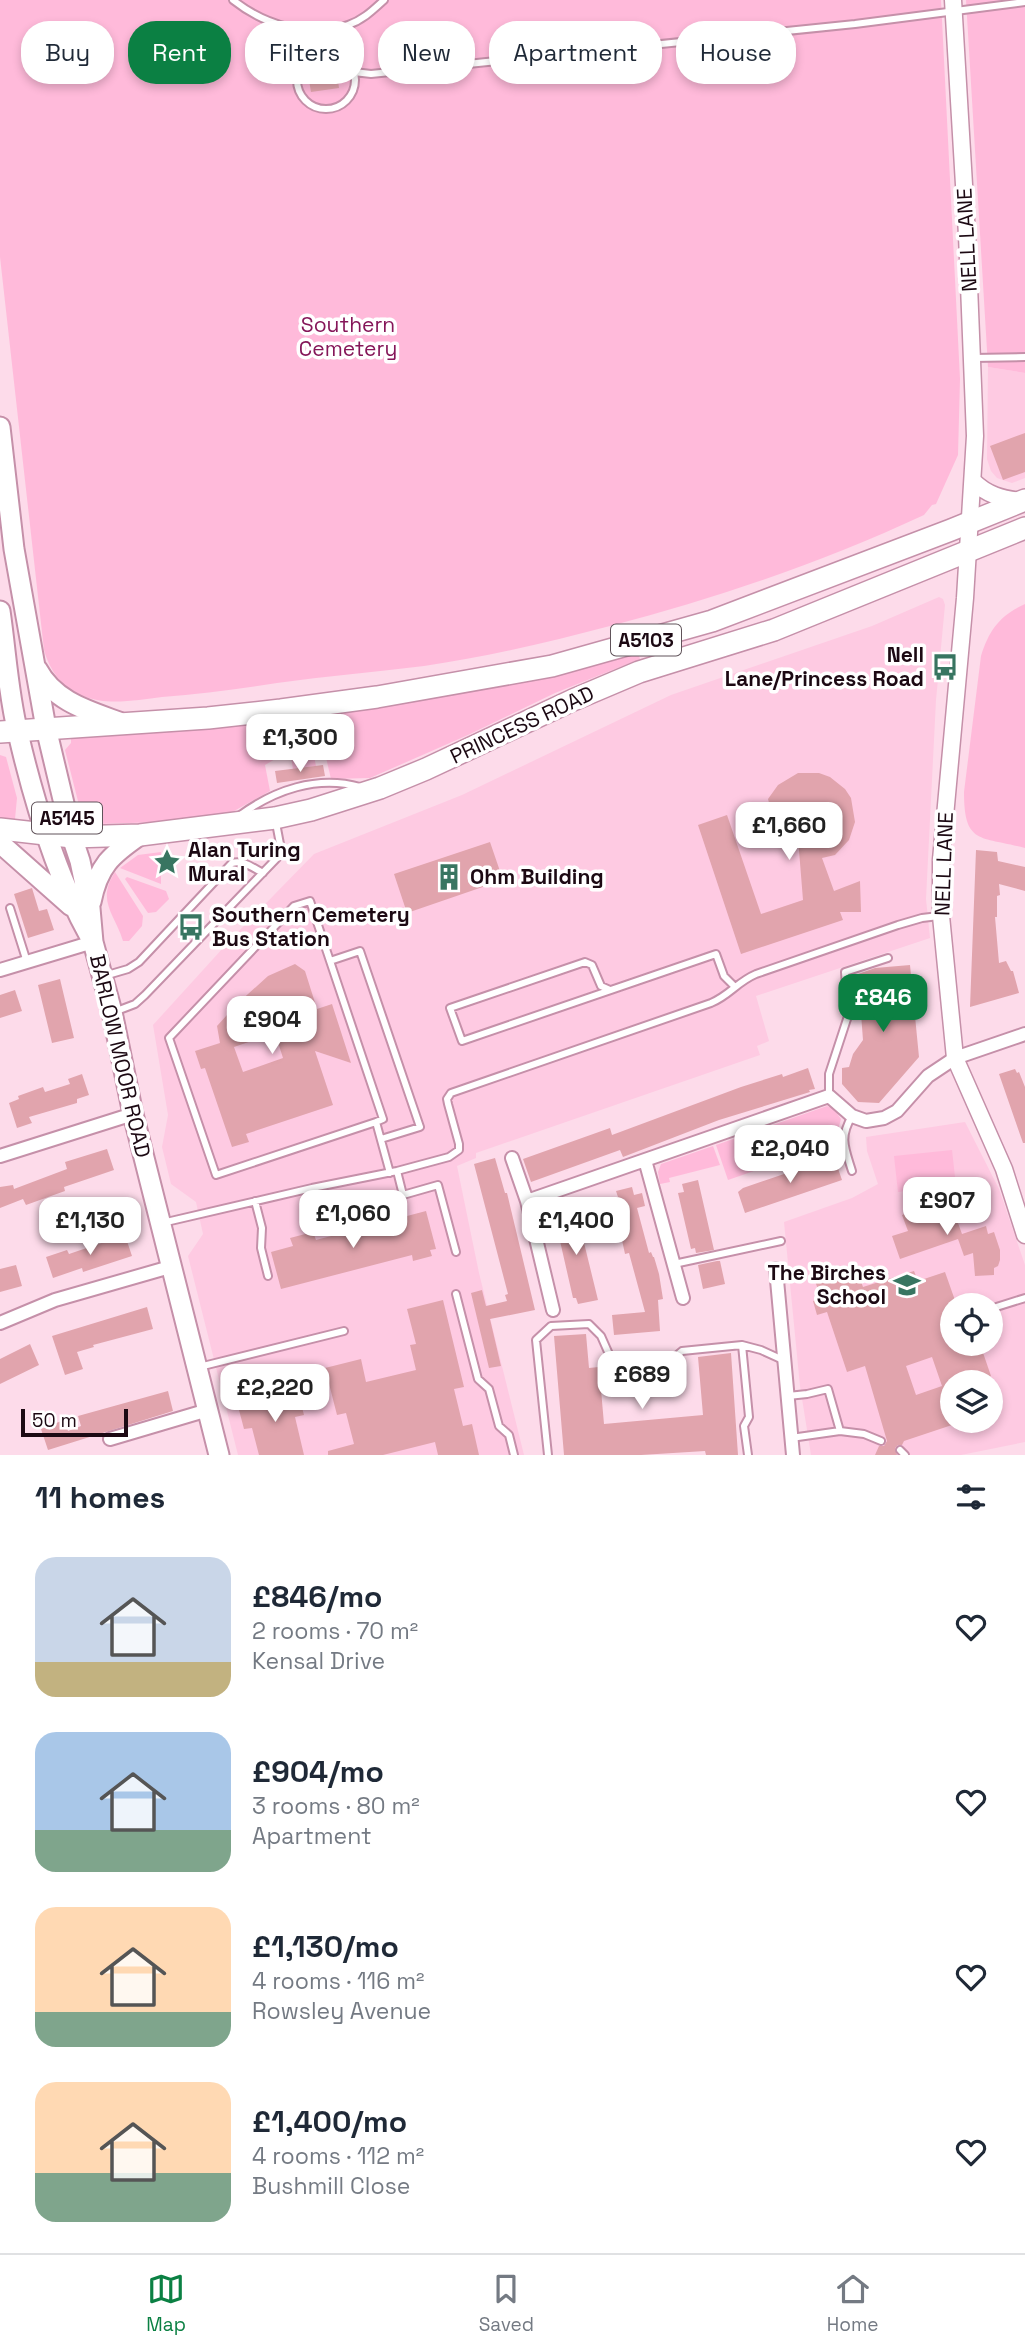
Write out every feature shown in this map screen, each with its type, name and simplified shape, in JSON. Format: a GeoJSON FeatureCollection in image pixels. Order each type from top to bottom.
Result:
{"type":"FeatureCollection","features":[{"type":"Feature","properties":{"kind":"highway","name":"PRINCESS ROAD"},"geometry":{"type":"LineString","coordinates":[[9,731],[208,718],[308,707],[552,666],[712,621],[1023,501]]}},
{"type":"Feature","properties":{"kind":"highway","name":"PRINCESS ROAD"},"geometry":{"type":"LineString","coordinates":[[0,829],[72,837],[140,835],[275,818],[311,810],[372,791],[426,769],[639,672],[774,630],[1025,528]]}},
{"type":"Feature","properties":{"kind":"main road","name":"BARLOW MOOR ROAD"},"geometry":{"type":"LineString","coordinates":[[0,427],[31,651],[46,728],[80,861],[82,908]]}},
{"type":"Feature","properties":{"kind":"main road"},"geometry":{"type":"LineString","coordinates":[[0,564],[15,549]]}},
{"type":"Feature","properties":{"kind":"main road","name":"BARLOW MOOR ROAD"},"geometry":{"type":"LineString","coordinates":[[0,611],[9,731],[47,834],[82,908],[93,942],[112,1012],[133,1114],[170,1267],[219,1455]]}},
{"type":"Feature","properties":{"kind":"main road","name":"A5145"},"geometry":{"type":"LineString","coordinates":[[31,651],[38,671],[59,696],[76,706],[119,722]]}},
{"type":"Feature","properties":{"kind":"main road","name":"A5145"},"geometry":{"type":"LineString","coordinates":[[0,843],[82,908],[93,891],[102,867],[111,856],[140,835]]}},
{"type":"Feature","properties":{"kind":"street","name":"NELL LANE"},"geometry":{"type":"LineString","coordinates":[[954,6],[973,358],[973,481],[941,860],[941,916],[956,1059],[1004,1170],[1025,1235]]}},
{"type":"Feature","properties":{"kind":"street"},"geometry":{"type":"LineString","coordinates":[[973,481],[999,499],[1023,501]]}},
{"type":"Feature","properties":{"kind":"street"},"geometry":{"type":"LineString","coordinates":[[0,970],[93,942]]}},
{"type":"Feature","properties":{"kind":"street"},"geometry":{"type":"LineString","coordinates":[[527,1200],[829,1096],[852,1116],[876,1121],[891,1115],[928,1076],[956,1059],[1025,1034]]}},
{"type":"Feature","properties":{"kind":"street"},"geometry":{"type":"LineString","coordinates":[[0,1156],[133,1114]]}},
{"type":"Feature","properties":{"kind":"street"},"geometry":{"type":"LineString","coordinates":[[512,1158],[527,1200],[553,1310]]}},
{"type":"Feature","properties":{"kind":"street"},"geometry":{"type":"LineString","coordinates":[[645,1160],[683,1298]]}},
{"type":"Feature","properties":{"kind":"street"},"geometry":{"type":"LineString","coordinates":[[0,1323],[55,1300],[170,1267]]}},
{"type":"Feature","properties":{"kind":"street"},"geometry":{"type":"LineString","coordinates":[[776,1269],[793,1455]]}},
{"type":"Feature","properties":{"kind":"street"},"geometry":{"type":"LineString","coordinates":[[110,1439],[208,1410]]}},
{"type":"Feature","properties":{"kind":"lane"},"geometry":{"type":"LineString","coordinates":[[233,0],[267,21]]}},
{"type":"Feature","properties":{"kind":"lane"},"geometry":{"type":"LineString","coordinates":[[356,21],[384,0]]}},
{"type":"Feature","properties":{"kind":"lane"},"geometry":{"type":"LineString","coordinates":[[973,0],[974,8]]}},
{"type":"Feature","properties":{"kind":"lane"},"geometry":{"type":"LineString","coordinates":[[364,73],[954,6],[974,8],[1025,2]]}},
{"type":"Feature","properties":{"kind":"lane"},"geometry":{"type":"LineString","coordinates":[[299,84],[302,97],[310,104],[329,108],[346,100],[354,84]]}},
{"type":"Feature","properties":{"kind":"lane"},"geometry":{"type":"LineString","coordinates":[[973,358],[1025,358]]}},
{"type":"Feature","properties":{"kind":"lane"},"geometry":{"type":"LineString","coordinates":[[226,825],[261,802],[298,786],[340,781],[372,791]]}},
{"type":"Feature","properties":{"kind":"lane"},"geometry":{"type":"LineString","coordinates":[[112,1012],[135,1004],[145,995],[277,858],[279,850],[275,818]]}},
{"type":"Feature","properties":{"kind":"lane"},"geometry":{"type":"LineString","coordinates":[[102,977],[126,970],[139,962],[232,863],[245,863],[263,873]]}},
{"type":"Feature","properties":{"kind":"lane"},"geometry":{"type":"LineString","coordinates":[[310,901],[383,1119],[376,1122],[216,1175],[169,1038],[294,906],[310,901]]}},
{"type":"Feature","properties":{"kind":"lane"},"geometry":{"type":"LineString","coordinates":[[10,908],[27,962]]}},
{"type":"Feature","properties":{"kind":"lane"},"geometry":{"type":"LineString","coordinates":[[160,1224],[449,1157],[459,1150],[458,1136],[447,1099],[451,1093],[711,1003],[721,998],[738,982],[756,974],[898,925],[941,916]]}},
{"type":"Feature","properties":{"kind":"lane"},"geometry":{"type":"LineString","coordinates":[[330,961],[360,951],[420,1127],[381,1139]]}},
{"type":"Feature","properties":{"kind":"lane"},"geometry":{"type":"LineString","coordinates":[[610,990],[603,988],[592,964],[585,962],[450,1009],[462,1041],[716,954],[724,976],[735,986]]}},
{"type":"Feature","properties":{"kind":"lane"},"geometry":{"type":"LineString","coordinates":[[829,1096],[829,1074],[848,1016],[845,972],[888,958]]}},
{"type":"Feature","properties":{"kind":"lane"},"geometry":{"type":"LineString","coordinates":[[852,1116],[843,1141],[852,1171]]}},
{"type":"Feature","properties":{"kind":"lane"},"geometry":{"type":"LineString","coordinates":[[376,1122],[403,1195]]}},
{"type":"Feature","properties":{"kind":"lane"},"geometry":{"type":"LineString","coordinates":[[323,1216],[438,1185],[456,1252]]}},
{"type":"Feature","properties":{"kind":"lane"},"geometry":{"type":"LineString","coordinates":[[255,1201],[262,1228],[261,1248],[268,1276]]}},
{"type":"Feature","properties":{"kind":"lane"},"geometry":{"type":"LineString","coordinates":[[674,1264],[781,1241]]}},
{"type":"Feature","properties":{"kind":"lane"},"geometry":{"type":"LineString","coordinates":[[456,1294],[478,1380],[489,1389],[499,1426],[509,1435],[514,1455]]}},
{"type":"Feature","properties":{"kind":"lane"},"geometry":{"type":"LineString","coordinates":[[1003,1305],[1025,1298]]}},
{"type":"Feature","properties":{"kind":"lane"},"geometry":{"type":"LineString","coordinates":[[548,1455],[536,1340],[551,1326],[589,1324],[601,1336],[616,1370],[663,1367],[682,1351],[741,1345],[761,1350],[785,1361]]}},
{"type":"Feature","properties":{"kind":"lane"},"geometry":{"type":"LineString","coordinates":[[197,1367],[344,1331]]}},
{"type":"Feature","properties":{"kind":"lane"},"geometry":{"type":"LineString","coordinates":[[741,1345],[749,1417],[744,1426],[748,1455]]}},
{"type":"Feature","properties":{"kind":"lane"},"geometry":{"type":"LineString","coordinates":[[788,1396],[828,1389],[840,1431]]}},
{"type":"Feature","properties":{"kind":"lane"},"geometry":{"type":"LineString","coordinates":[[792,1438],[840,1431],[864,1434],[881,1441]]}},
{"type":"Feature","properties":{"kind":"shaded area"},"geometry":{"type":"Polygon","coordinates":[[[988,367],[1025,373],[1025,478],[1012,483],[997,478],[987,459],[988,367]]]}},
{"type":"Feature","properties":{"kind":"shaded area"},"geometry":{"type":"Polygon","coordinates":[[[939,597],[945,605],[936,700],[926,899],[930,938],[756,996],[769,1041],[757,1046],[760,1055],[476,1153],[476,1158],[457,1166],[479,1273],[524,1455],[238,1455],[188,1256],[203,1234],[196,1202],[171,1184],[162,1147],[168,1115],[153,1025],[314,854],[462,795],[671,695],[872,626],[939,597]]]}},
{"type":"Feature","properties":{"kind":"shaded area","name":"The Birches School"},"geometry":{"type":"Polygon","coordinates":[[[965,1122],[999,1189],[1025,1265],[1025,1442],[961,1455],[811,1455],[800,1386],[784,1222],[852,1198],[878,1184],[867,1151],[866,1137],[965,1122]]]}},
{"type":"Feature","properties":{"kind":"green space","name":"Southern Cemetery"},"geometry":{"type":"Polygon","coordinates":[[[0,0],[941,0],[960,379],[958,455],[936,504],[924,515],[770,578],[650,615],[518,649],[424,666],[132,701],[92,699],[76,693],[58,678],[44,650],[0,257],[0,0]]]}},
{"type":"Feature","properties":{"kind":"green space"},"geometry":{"type":"Polygon","coordinates":[[[966,0],[1025,0],[1025,373],[988,367],[966,0]]]}},
{"type":"Feature","properties":{"kind":"green space"},"geometry":{"type":"Polygon","coordinates":[[[1025,604],[1025,848],[986,839],[971,830],[967,821],[964,792],[981,656],[988,638],[1002,618],[1025,604]]]}},
{"type":"Feature","properties":{"kind":"green space"},"geometry":{"type":"Polygon","coordinates":[[[637,650],[640,659],[555,693],[370,778],[331,779],[324,749],[313,751],[316,766],[293,769],[284,717],[637,650]]]}},
{"type":"Feature","properties":{"kind":"green space"},"geometry":{"type":"Polygon","coordinates":[[[279,718],[284,754],[265,765],[270,791],[227,815],[161,822],[97,824],[80,809],[65,750],[71,743],[71,737],[279,718]]]}},
{"type":"Feature","properties":{"kind":"green space"},"geometry":{"type":"Polygon","coordinates":[[[0,755],[6,757],[17,798],[15,819],[0,818],[0,755]]]}},
{"type":"Feature","properties":{"kind":"green space"},"geometry":{"type":"Polygon","coordinates":[[[161,852],[161,884],[120,868],[138,855],[161,852]]]}},
{"type":"Feature","properties":{"kind":"green space"},"geometry":{"type":"Polygon","coordinates":[[[115,872],[143,916],[142,926],[129,941],[123,941],[107,899],[107,891],[115,872]]]}},
{"type":"Feature","properties":{"kind":"green space"},"geometry":{"type":"Polygon","coordinates":[[[127,877],[166,891],[169,899],[156,912],[148,913],[125,879],[127,877]]]}},
{"type":"Feature","properties":{"kind":"green space"},"geometry":{"type":"Polygon","coordinates":[[[827,1106],[834,1109],[841,1119],[837,1142],[728,1180],[716,1145],[827,1106]]]}},
{"type":"Feature","properties":{"kind":"green space"},"geometry":{"type":"Polygon","coordinates":[[[713,1146],[720,1165],[669,1178],[670,1182],[660,1184],[658,1172],[661,1164],[713,1146]]]}},
{"type":"Feature","properties":{"kind":"green space"},"geometry":{"type":"Polygon","coordinates":[[[952,1150],[956,1186],[898,1192],[894,1156],[952,1150]]]}},
{"type":"Feature","properties":{"kind":"green space"},"geometry":{"type":"Polygon","coordinates":[[[286,1364],[291,1383],[250,1393],[246,1374],[286,1364]]]}},
{"type":"Feature","properties":{"kind":"building"},"geometry":{"type":"Polygon","coordinates":[[[310,84],[338,84],[339,88],[311,92],[310,84]]]}},
{"type":"Feature","properties":{"kind":"building"},"geometry":{"type":"Polygon","coordinates":[[[1025,433],[1025,472],[1003,480],[990,446],[1025,433]]]}},
{"type":"Feature","properties":{"kind":"building"},"geometry":{"type":"Polygon","coordinates":[[[323,765],[325,776],[277,783],[275,771],[323,765]]]}},
{"type":"Feature","properties":{"kind":"building"},"geometry":{"type":"Polygon","coordinates":[[[798,773],[819,773],[830,777],[845,789],[851,798],[855,822],[849,840],[835,855],[822,858],[834,891],[860,881],[861,912],[840,912],[843,920],[741,954],[698,825],[727,815],[761,914],[803,900],[798,838],[784,838],[781,830],[768,834],[767,813],[771,810],[768,799],[778,785],[798,773]]]}},
{"type":"Feature","properties":{"kind":"building","name":"Ohm Building"},"geometry":{"type":"Polygon","coordinates":[[[490,842],[503,880],[407,913],[394,874],[490,842]]]}},
{"type":"Feature","properties":{"kind":"building"},"geometry":{"type":"Polygon","coordinates":[[[976,850],[997,852],[998,861],[1025,867],[1025,891],[999,884],[1000,895],[997,896],[995,917],[999,963],[1006,961],[1013,971],[1019,993],[970,1007],[976,850]]]}},
{"type":"Feature","properties":{"kind":"building"},"geometry":{"type":"Polygon","coordinates":[[[32,888],[39,911],[47,909],[54,930],[28,938],[14,894],[32,888]]]}},
{"type":"Feature","properties":{"kind":"building"},"geometry":{"type":"Polygon","coordinates":[[[295,964],[305,971],[317,1009],[332,1004],[351,1063],[315,1051],[333,1105],[246,1134],[249,1142],[232,1147],[205,1068],[201,1069],[195,1051],[220,1043],[217,1026],[268,976],[295,964]],[[275,1033],[234,1047],[243,1072],[283,1058],[275,1033]]]}},
{"type":"Feature","properties":{"kind":"building"},"geometry":{"type":"Polygon","coordinates":[[[910,965],[919,1057],[879,1103],[858,1102],[842,1084],[842,1068],[849,1067],[853,1054],[863,1040],[858,974],[875,968],[910,965]]]}},
{"type":"Feature","properties":{"kind":"building"},"geometry":{"type":"Polygon","coordinates":[[[60,979],[74,1038],[52,1043],[38,985],[60,979]]]}},
{"type":"Feature","properties":{"kind":"building"},"geometry":{"type":"Polygon","coordinates":[[[15,990],[22,1011],[0,1018],[0,995],[15,990]]]}},
{"type":"Feature","properties":{"kind":"building"},"geometry":{"type":"Polygon","coordinates":[[[808,1068],[815,1089],[809,1090],[810,1092],[719,1120],[623,1157],[620,1150],[531,1182],[523,1159],[610,1128],[612,1135],[741,1087],[808,1068]]]}},
{"type":"Feature","properties":{"kind":"building"},"geometry":{"type":"Polygon","coordinates":[[[1015,1069],[1025,1087],[1025,1143],[999,1074],[1015,1069]]]}},
{"type":"Feature","properties":{"kind":"building"},"geometry":{"type":"Polygon","coordinates":[[[82,1074],[89,1095],[77,1099],[77,1103],[29,1117],[32,1123],[17,1128],[9,1103],[19,1099],[18,1096],[43,1087],[45,1092],[70,1084],[68,1079],[82,1074]]]}},
{"type":"Feature","properties":{"kind":"building"},"geometry":{"type":"Polygon","coordinates":[[[107,1149],[114,1170],[64,1187],[65,1191],[26,1205],[23,1199],[0,1208],[0,1187],[13,1185],[14,1189],[67,1169],[65,1162],[107,1149]]]}},
{"type":"Feature","properties":{"kind":"building"},"geometry":{"type":"Polygon","coordinates":[[[834,1157],[842,1180],[745,1213],[738,1192],[743,1188],[834,1157]]]}},
{"type":"Feature","properties":{"kind":"building"},"geometry":{"type":"Polygon","coordinates":[[[495,1158],[507,1193],[535,1310],[490,1319],[501,1366],[489,1368],[471,1293],[482,1290],[486,1306],[507,1301],[505,1295],[508,1294],[474,1164],[495,1158]]]}},
{"type":"Feature","properties":{"kind":"building"},"geometry":{"type":"Polygon","coordinates":[[[698,1180],[714,1250],[696,1253],[695,1248],[691,1249],[678,1193],[684,1192],[682,1184],[698,1180]]]}},
{"type":"Feature","properties":{"kind":"building"},"geometry":{"type":"Polygon","coordinates":[[[632,1187],[634,1195],[642,1193],[645,1206],[637,1208],[649,1253],[654,1257],[659,1274],[663,1299],[658,1300],[660,1331],[614,1335],[612,1315],[645,1312],[629,1253],[625,1254],[613,1199],[618,1197],[616,1191],[632,1187]]]}},
{"type":"Feature","properties":{"kind":"building"},"geometry":{"type":"Polygon","coordinates":[[[950,1201],[962,1234],[986,1226],[988,1234],[994,1232],[1000,1260],[994,1268],[994,1275],[975,1276],[973,1253],[964,1256],[958,1239],[900,1259],[892,1236],[908,1231],[902,1215],[950,1201]]]}},
{"type":"Feature","properties":{"kind":"building"},"geometry":{"type":"Polygon","coordinates":[[[575,1206],[598,1300],[578,1304],[576,1298],[573,1298],[555,1219],[561,1218],[559,1210],[575,1206]]]}},
{"type":"Feature","properties":{"kind":"building"},"geometry":{"type":"Polygon","coordinates":[[[426,1211],[436,1249],[430,1250],[432,1256],[413,1261],[412,1255],[281,1289],[271,1252],[293,1246],[290,1238],[313,1232],[316,1240],[426,1211]]]}},
{"type":"Feature","properties":{"kind":"building"},"geometry":{"type":"Polygon","coordinates":[[[125,1235],[132,1256],[83,1272],[82,1268],[53,1278],[46,1257],[67,1250],[69,1254],[125,1235]]]}},
{"type":"Feature","properties":{"kind":"building"},"geometry":{"type":"Polygon","coordinates":[[[720,1261],[725,1284],[703,1289],[698,1265],[720,1261]]]}},
{"type":"Feature","properties":{"kind":"building"},"geometry":{"type":"Polygon","coordinates":[[[16,1265],[22,1286],[0,1292],[0,1269],[16,1265]]]}},
{"type":"Feature","properties":{"kind":"building"},"geometry":{"type":"Polygon","coordinates":[[[856,1267],[863,1287],[914,1271],[918,1281],[945,1272],[952,1293],[940,1293],[940,1356],[984,1356],[989,1370],[940,1370],[940,1380],[932,1357],[906,1366],[916,1395],[940,1387],[940,1429],[904,1441],[895,1448],[897,1455],[875,1455],[879,1446],[884,1446],[887,1441],[865,1366],[847,1372],[827,1312],[817,1315],[813,1301],[821,1298],[815,1281],[856,1267]]]}},
{"type":"Feature","properties":{"kind":"building"},"geometry":{"type":"Polygon","coordinates":[[[443,1300],[464,1387],[454,1389],[463,1426],[472,1424],[479,1455],[438,1455],[435,1442],[383,1455],[328,1455],[328,1451],[354,1444],[346,1413],[337,1415],[325,1368],[361,1359],[366,1382],[416,1370],[410,1345],[416,1344],[407,1309],[443,1300]]]}},
{"type":"Feature","properties":{"kind":"building"},"geometry":{"type":"Polygon","coordinates":[[[147,1307],[153,1329],[77,1352],[83,1369],[65,1375],[52,1336],[147,1307]]]}},
{"type":"Feature","properties":{"kind":"building"},"geometry":{"type":"Polygon","coordinates":[[[586,1334],[589,1368],[599,1367],[604,1424],[703,1415],[698,1357],[731,1353],[738,1455],[706,1455],[705,1451],[641,1455],[564,1455],[554,1336],[586,1334]]]}},
{"type":"Feature","properties":{"kind":"building"},"geometry":{"type":"Polygon","coordinates":[[[30,1344],[39,1365],[0,1384],[0,1359],[30,1344]]]}},
{"type":"Feature","properties":{"kind":"building"},"geometry":{"type":"Polygon","coordinates":[[[276,1389],[278,1397],[298,1392],[304,1415],[295,1417],[304,1455],[259,1455],[252,1428],[244,1429],[239,1410],[258,1405],[256,1394],[276,1389]]]}},
{"type":"Feature","properties":{"kind":"building"},"geometry":{"type":"Polygon","coordinates":[[[168,1391],[173,1411],[48,1450],[41,1429],[64,1420],[68,1431],[81,1426],[78,1416],[168,1391]]]}},
{"type":"Feature","properties":{"kind":"place","name":"Nell Lane/Princess Road"},"geometry":{"type":"Point","coordinates":[945,667]}},
{"type":"Feature","properties":{"kind":"place","name":"Alan Turing Mural"},"geometry":{"type":"Point","coordinates":[167,862]}},
{"type":"Feature","properties":{"kind":"place","name":"Ohm Building"},"geometry":{"type":"Point","coordinates":[449,877]}},
{"type":"Feature","properties":{"kind":"place","name":"Southern Cemetery Bus Station"},"geometry":{"type":"Point","coordinates":[191,927]}},
{"type":"Feature","properties":{"kind":"place","name":"The Birches School"},"geometry":{"type":"Point","coordinates":[907,1285]}}]}
